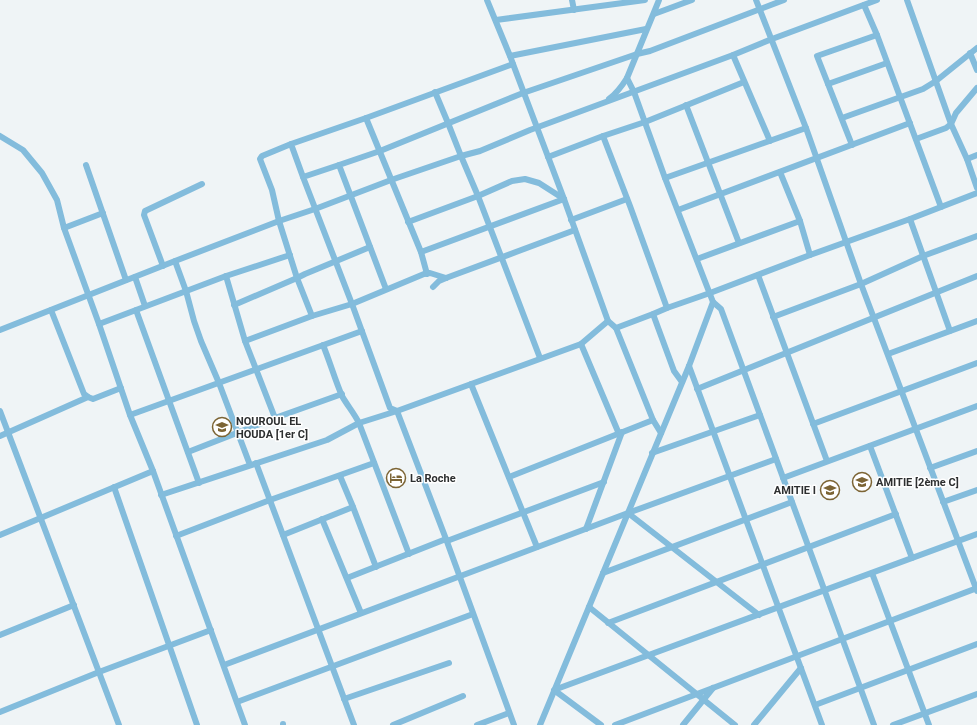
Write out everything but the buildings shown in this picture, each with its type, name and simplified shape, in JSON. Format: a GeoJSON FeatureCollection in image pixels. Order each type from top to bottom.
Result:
{"type":"FeatureCollection","features":[{"type":"Feature","properties":{"kind":"street"},"geometry":{"type":"LineString","coordinates":[[487,0],[510,56],[564,199],[608,321],[616,328],[653,420],[661,433]]}},
{"type":"Feature","properties":{"kind":"street"},"geometry":{"type":"LineString","coordinates":[[572,0],[574,10]]}},
{"type":"Feature","properties":{"kind":"street"},"geometry":{"type":"LineString","coordinates":[[496,20],[645,0]]}},
{"type":"Feature","properties":{"kind":"street"},"geometry":{"type":"LineString","coordinates":[[603,103],[614,96],[627,78],[659,0]]}},
{"type":"Feature","properties":{"kind":"street"},"geometry":{"type":"LineString","coordinates":[[654,14],[692,0]]}},
{"type":"Feature","properties":{"kind":"street"},"geometry":{"type":"LineString","coordinates":[[615,725],[977,589],[861,284],[806,128],[756,0]]}},
{"type":"Feature","properties":{"kind":"street"},"geometry":{"type":"LineString","coordinates":[[303,177],[380,151],[523,93],[637,54],[650,51],[784,0]]}},
{"type":"Feature","properties":{"kind":"street"},"geometry":{"type":"LineString","coordinates":[[0,330],[279,221],[391,180],[480,151],[537,128],[877,0]]}},
{"type":"Feature","properties":{"kind":"street"},"geometry":{"type":"LineString","coordinates":[[907,0],[951,124],[967,159],[977,188]]}},
{"type":"Feature","properties":{"kind":"street"},"geometry":{"type":"LineString","coordinates":[[864,5],[877,35],[941,208]]}},
{"type":"Feature","properties":{"kind":"street"},"geometry":{"type":"LineString","coordinates":[[510,56],[646,29]]}},
{"type":"Feature","properties":{"kind":"street"},"geometry":{"type":"LineString","coordinates":[[852,145],[817,56],[877,35]]}},
{"type":"Feature","properties":{"kind":"street"},"geometry":{"type":"LineString","coordinates":[[842,118],[923,89],[936,81],[977,48]]}},
{"type":"Feature","properties":{"kind":"street"},"geometry":{"type":"LineString","coordinates":[[970,53],[977,70]]}},
{"type":"Feature","properties":{"kind":"street"},"geometry":{"type":"LineString","coordinates":[[733,55],[770,141]]}},
{"type":"Feature","properties":{"kind":"street"},"geometry":{"type":"LineString","coordinates":[[828,84],[887,63]]}},
{"type":"Feature","properties":{"kind":"street"},"geometry":{"type":"LineString","coordinates":[[312,316],[297,278],[279,221],[272,190],[260,159],[262,156],[291,144],[513,64]]}},
{"type":"Feature","properties":{"kind":"street"},"geometry":{"type":"LineString","coordinates":[[627,78],[634,92],[665,178],[713,302],[720,309],[874,725]]}},
{"type":"Feature","properties":{"kind":"street"},"geometry":{"type":"LineString","coordinates":[[548,157],[645,122],[744,82]]}},
{"type":"Feature","properties":{"kind":"street"},"geometry":{"type":"LineString","coordinates":[[916,139],[946,128],[951,124],[956,114],[977,88]]}},
{"type":"Feature","properties":{"kind":"street"},"geometry":{"type":"LineString","coordinates":[[435,92],[490,226],[540,358]]}},
{"type":"Feature","properties":{"kind":"street"},"geometry":{"type":"LineString","coordinates":[[686,105],[739,243]]}},
{"type":"Feature","properties":{"kind":"street"},"geometry":{"type":"LineString","coordinates":[[366,118],[421,252],[427,274]]}},
{"type":"Feature","properties":{"kind":"street"},"geometry":{"type":"LineString","coordinates":[[678,210],[910,123]]}},
{"type":"Feature","properties":{"kind":"street"},"geometry":{"type":"LineString","coordinates":[[665,178],[806,128]]}},
{"type":"Feature","properties":{"kind":"street"},"geometry":{"type":"LineString","coordinates":[[0,136],[23,150],[42,173],[57,200],[64,228],[130,415],[153,471],[245,725]]}},
{"type":"Feature","properties":{"kind":"street"},"geometry":{"type":"LineString","coordinates":[[603,136],[667,308]]}},
{"type":"Feature","properties":{"kind":"street"},"geometry":{"type":"LineString","coordinates":[[291,144],[390,408],[397,411],[447,540],[514,725]]}},
{"type":"Feature","properties":{"kind":"street"},"geometry":{"type":"LineString","coordinates":[[967,159],[977,155]]}},
{"type":"Feature","properties":{"kind":"street"},"geometry":{"type":"LineString","coordinates":[[86,165],[126,280]]}},
{"type":"Feature","properties":{"kind":"street"},"geometry":{"type":"LineString","coordinates":[[339,165],[386,290]]}},
{"type":"Feature","properties":{"kind":"street"},"geometry":{"type":"LineString","coordinates":[[780,172],[800,221],[810,255]]}},
{"type":"Feature","properties":{"kind":"street"},"geometry":{"type":"LineString","coordinates":[[408,222],[478,196],[512,181],[525,179],[539,183],[564,199]]}},
{"type":"Feature","properties":{"kind":"street"},"geometry":{"type":"LineString","coordinates":[[163,266],[144,215],[145,211],[202,184]]}},
{"type":"Feature","properties":{"kind":"street"},"geometry":{"type":"LineString","coordinates":[[616,328],[977,194]]}},
{"type":"Feature","properties":{"kind":"street"},"geometry":{"type":"LineString","coordinates":[[421,252],[564,199]]}},
{"type":"Feature","properties":{"kind":"street"},"geometry":{"type":"LineString","coordinates":[[571,220],[627,199]]}},
{"type":"Feature","properties":{"kind":"street"},"geometry":{"type":"LineString","coordinates":[[64,228],[102,213]]}},
{"type":"Feature","properties":{"kind":"street"},"geometry":{"type":"LineString","coordinates":[[910,219],[950,331]]}},
{"type":"Feature","properties":{"kind":"street"},"geometry":{"type":"LineString","coordinates":[[697,259],[800,221]]}},
{"type":"Feature","properties":{"kind":"street"},"geometry":{"type":"LineString","coordinates":[[433,287],[446,278],[575,230]]}},
{"type":"Feature","properties":{"kind":"street"},"geometry":{"type":"LineString","coordinates":[[773,317],[861,284],[923,256],[977,236]]}},
{"type":"Feature","properties":{"kind":"street"},"geometry":{"type":"LineString","coordinates":[[234,305],[335,261],[370,248]]}},
{"type":"Feature","properties":{"kind":"street"},"geometry":{"type":"LineString","coordinates":[[99,324],[226,276],[290,255]]}},
{"type":"Feature","properties":{"kind":"street"},"geometry":{"type":"LineString","coordinates":[[175,261],[201,341],[238,433],[270,500],[354,725]]}},
{"type":"Feature","properties":{"kind":"street"},"geometry":{"type":"LineString","coordinates":[[245,341],[312,316],[352,304],[424,274],[446,278]]}},
{"type":"Feature","properties":{"kind":"street"},"geometry":{"type":"LineString","coordinates":[[758,275],[827,461]]}},
{"type":"Feature","properties":{"kind":"street"},"geometry":{"type":"LineString","coordinates":[[226,276],[245,341],[275,418]]}},
{"type":"Feature","properties":{"kind":"street"},"geometry":{"type":"LineString","coordinates":[[697,389],[977,276]]}},
{"type":"Feature","properties":{"kind":"street"},"geometry":{"type":"LineString","coordinates":[[135,277],[145,306]]}},
{"type":"Feature","properties":{"kind":"street"},"geometry":{"type":"LineString","coordinates":[[540,725],[689,366],[713,302]]}},
{"type":"Feature","properties":{"kind":"street"},"geometry":{"type":"LineString","coordinates":[[51,310],[84,394],[88,397]]}},
{"type":"Feature","properties":{"kind":"street"},"geometry":{"type":"LineString","coordinates":[[136,310],[199,483]]}},
{"type":"Feature","properties":{"kind":"street"},"geometry":{"type":"LineString","coordinates":[[653,314],[674,371],[682,382]]}},
{"type":"Feature","properties":{"kind":"street"},"geometry":{"type":"LineString","coordinates":[[161,495],[326,440],[359,422],[397,411],[581,344],[608,321]]}},
{"type":"Feature","properties":{"kind":"street"},"geometry":{"type":"LineString","coordinates":[[888,354],[977,322]]}},
{"type":"Feature","properties":{"kind":"street"},"geometry":{"type":"LineString","coordinates":[[130,415],[362,331]]}},
{"type":"Feature","properties":{"kind":"street"},"geometry":{"type":"LineString","coordinates":[[581,344],[621,433],[586,528]]}},
{"type":"Feature","properties":{"kind":"street"},"geometry":{"type":"LineString","coordinates":[[323,345],[349,409],[355,414],[359,422],[409,554]]}},
{"type":"Feature","properties":{"kind":"street"},"geometry":{"type":"LineString","coordinates":[[813,424],[977,363]]}},
{"type":"Feature","properties":{"kind":"street"},"geometry":{"type":"LineString","coordinates":[[689,366],[822,725]]}},
{"type":"Feature","properties":{"kind":"street"},"geometry":{"type":"LineString","coordinates":[[471,384],[537,547]]}},
{"type":"Feature","properties":{"kind":"street"},"geometry":{"type":"LineString","coordinates":[[0,436],[88,397],[93,398],[121,388]]}},
{"type":"Feature","properties":{"kind":"street"},"geometry":{"type":"LineString","coordinates":[[188,452],[342,394]]}},
{"type":"Feature","properties":{"kind":"street"},"geometry":{"type":"LineString","coordinates":[[783,478],[977,406]]}},
{"type":"Feature","properties":{"kind":"street"},"geometry":{"type":"LineString","coordinates":[[0,410],[119,725]]}},
{"type":"Feature","properties":{"kind":"street"},"geometry":{"type":"LineString","coordinates":[[652,453],[760,415]]}},
{"type":"Feature","properties":{"kind":"street"},"geometry":{"type":"LineString","coordinates":[[509,477],[653,420]]}},
{"type":"Feature","properties":{"kind":"street"},"geometry":{"type":"LineString","coordinates":[[870,446],[912,558]]}},
{"type":"Feature","properties":{"kind":"street"},"geometry":{"type":"LineString","coordinates":[[930,468],[977,451]]}},
{"type":"Feature","properties":{"kind":"street"},"geometry":{"type":"LineString","coordinates":[[224,665],[586,528],[776,459]]}},
{"type":"Feature","properties":{"kind":"street"},"geometry":{"type":"LineString","coordinates":[[176,536],[270,500],[374,463]]}},
{"type":"Feature","properties":{"kind":"street"},"geometry":{"type":"LineString","coordinates":[[0,535],[153,471]]}},
{"type":"Feature","properties":{"kind":"street"},"geometry":{"type":"LineString","coordinates":[[340,476],[376,567]]}},
{"type":"Feature","properties":{"kind":"street"},"geometry":{"type":"LineString","coordinates":[[347,578],[604,482]]}},
{"type":"Feature","properties":{"kind":"street"},"geometry":{"type":"LineString","coordinates":[[114,487],[197,725]]}},
{"type":"Feature","properties":{"kind":"street"},"geometry":{"type":"LineString","coordinates":[[943,502],[977,490]]}},
{"type":"Feature","properties":{"kind":"street"},"geometry":{"type":"LineString","coordinates":[[603,573],[792,502]]}},
{"type":"Feature","properties":{"kind":"street"},"geometry":{"type":"LineString","coordinates":[[283,535],[353,507]]}},
{"type":"Feature","properties":{"kind":"street"},"geometry":{"type":"LineString","coordinates":[[628,513],[759,615]]}},
{"type":"Feature","properties":{"kind":"street"},"geometry":{"type":"LineString","coordinates":[[608,623],[896,514]]}},
{"type":"Feature","properties":{"kind":"street"},"geometry":{"type":"LineString","coordinates":[[322,519],[361,613]]}},
{"type":"Feature","properties":{"kind":"street"},"geometry":{"type":"LineString","coordinates":[[554,690],[977,534]]}},
{"type":"Feature","properties":{"kind":"street"},"geometry":{"type":"LineString","coordinates":[[872,573],[930,725]]}},
{"type":"Feature","properties":{"kind":"street"},"geometry":{"type":"LineString","coordinates":[[0,635],[74,606]]}},
{"type":"Feature","properties":{"kind":"street"},"geometry":{"type":"LineString","coordinates":[[589,607],[735,725]]}},
{"type":"Feature","properties":{"kind":"street"},"geometry":{"type":"LineString","coordinates":[[237,702],[473,614]]}},
{"type":"Feature","properties":{"kind":"street"},"geometry":{"type":"LineString","coordinates":[[0,712],[99,672],[211,630]]}},
{"type":"Feature","properties":{"kind":"street"},"geometry":{"type":"LineString","coordinates":[[815,705],[977,644]]}},
{"type":"Feature","properties":{"kind":"street"},"geometry":{"type":"LineString","coordinates":[[344,699],[449,663]]}},
{"type":"Feature","properties":{"kind":"street"},"geometry":{"type":"LineString","coordinates":[[754,725],[801,668]]}},
{"type":"Feature","properties":{"kind":"street"},"geometry":{"type":"LineString","coordinates":[[684,725],[713,688]]}},
{"type":"Feature","properties":{"kind":"street"},"geometry":{"type":"LineString","coordinates":[[554,690],[601,725]]}},
{"type":"Feature","properties":{"kind":"street"},"geometry":{"type":"LineString","coordinates":[[893,725],[977,694]]}},
{"type":"Feature","properties":{"kind":"street"},"geometry":{"type":"LineString","coordinates":[[393,725],[463,696]]}},
{"type":"Feature","properties":{"kind":"street"},"geometry":{"type":"LineString","coordinates":[[478,725],[509,713]]}},
{"type":"Feature","properties":{"kind":"place","name":"NOUROUL EL HOUDA [1er C]"},"geometry":{"type":"Point","coordinates":[222,427]}},
{"type":"Feature","properties":{"kind":"place","name":"La Roche"},"geometry":{"type":"Point","coordinates":[396,478]}},
{"type":"Feature","properties":{"kind":"place","name":"AMITIE [2ème C]"},"geometry":{"type":"Point","coordinates":[862,482]}},
{"type":"Feature","properties":{"kind":"place","name":"AMITIE I"},"geometry":{"type":"Point","coordinates":[830,490]}}]}
